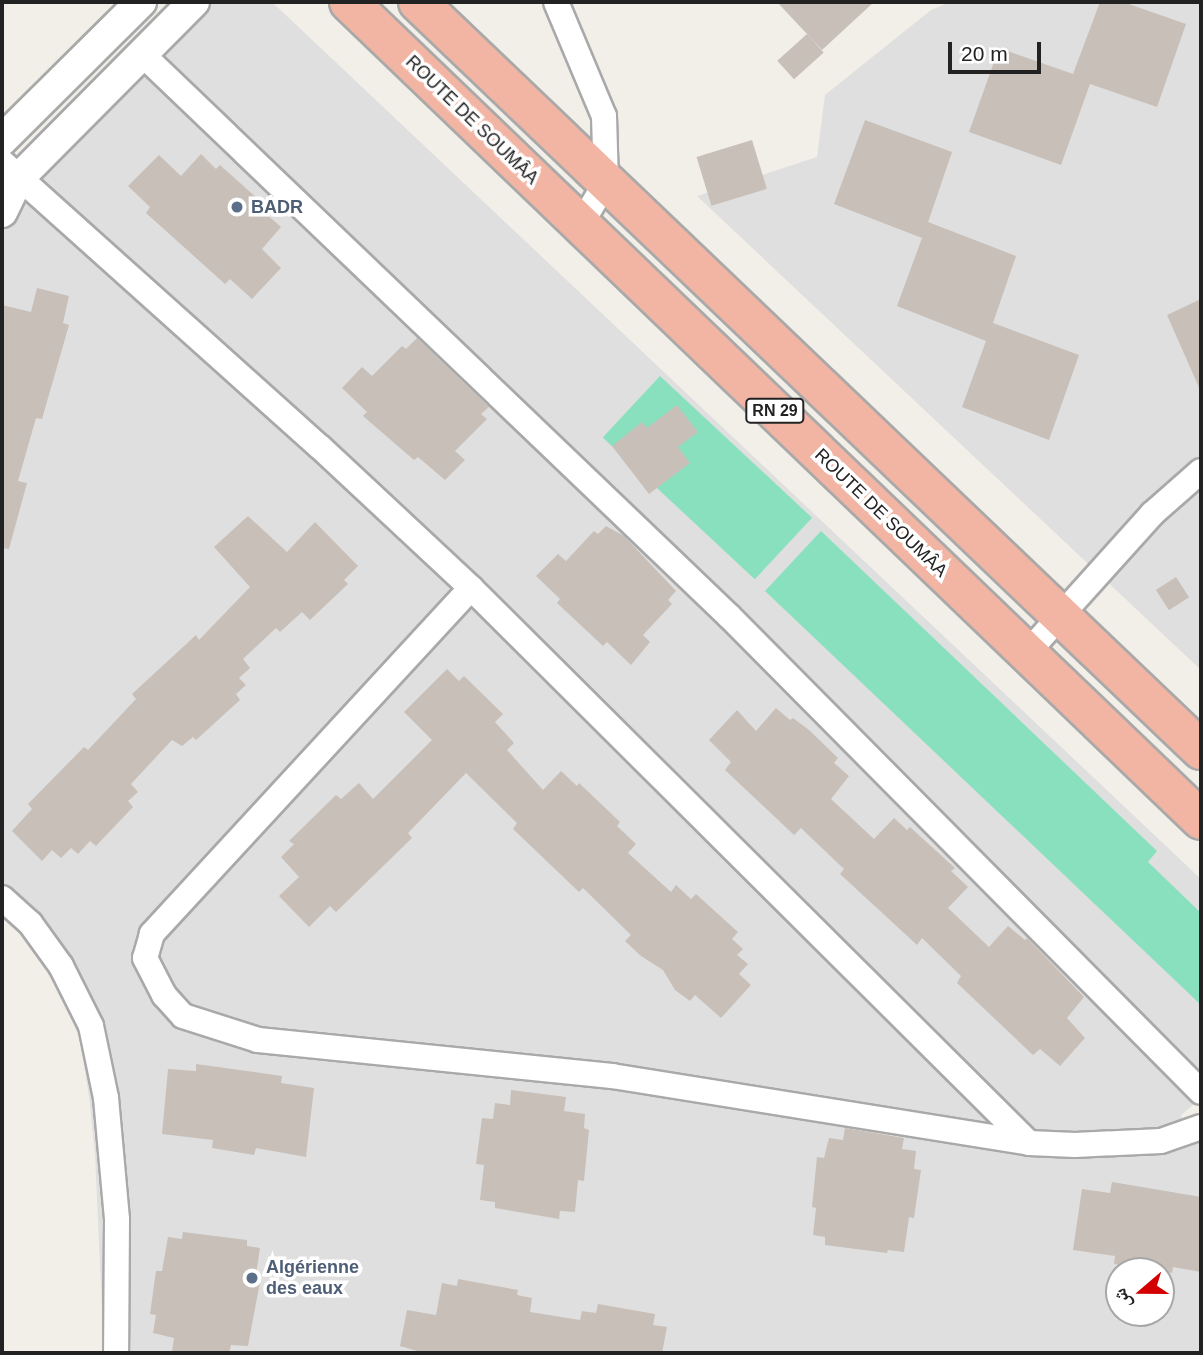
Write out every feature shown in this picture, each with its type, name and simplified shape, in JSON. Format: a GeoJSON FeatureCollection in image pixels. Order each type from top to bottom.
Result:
{"type":"FeatureCollection","features":[{"type":"Feature","properties":{"kind":"highway","name":"ROUTE DE SOUMÂA"},"geometry":{"type":"LineString","coordinates":[[349,2],[1201,820]]}},
{"type":"Feature","properties":{"kind":"highway","name":"RN 29"},"geometry":{"type":"LineString","coordinates":[[418,2],[1201,750]]}},
{"type":"Feature","properties":{"kind":"street"},"geometry":{"type":"LineString","coordinates":[[2,141],[141,2]]}},
{"type":"Feature","properties":{"kind":"street"},"geometry":{"type":"LineString","coordinates":[[2,212],[10,170],[194,2]]}},
{"type":"Feature","properties":{"kind":"street"},"geometry":{"type":"LineString","coordinates":[[556,2],[604,116],[606,182],[580,226]]}},
{"type":"Feature","properties":{"kind":"street"},"geometry":{"type":"LineString","coordinates":[[141,52],[729,616],[1201,1092]]}},
{"type":"Feature","properties":{"kind":"street"},"geometry":{"type":"LineString","coordinates":[[10,170],[237,372],[471,588],[1029,1143]]}},
{"type":"Feature","properties":{"kind":"street"},"geometry":{"type":"LineString","coordinates":[[1027,653],[1152,514],[1201,471]]}},
{"type":"Feature","properties":{"kind":"street"},"geometry":{"type":"LineString","coordinates":[[471,588],[152,934],[145,958],[164,995],[183,1016],[258,1040],[612,1076],[1029,1143],[1075,1145],[1161,1141],[1201,1127]]}},
{"type":"Feature","properties":{"kind":"street"},"geometry":{"type":"LineString","coordinates":[[2,898],[30,923],[61,966],[91,1026],[106,1098],[117,1220],[116,1353]]}},
{"type":"Feature","properties":{"kind":"shaded area"},"geometry":{"type":"Polygon","coordinates":[[[168,2],[272,2],[1201,879],[1201,1098],[1180,1116],[1201,1130],[1201,1353],[104,1353],[95,1154],[89,1096],[75,1012],[54,970],[2,900],[2,170],[168,2]]]}},
{"type":"Feature","properties":{"kind":"shaded area"},"geometry":{"type":"Polygon","coordinates":[[[950,2],[1201,2],[1201,670],[697,196],[817,157],[825,95],[931,10],[950,2]]]}},
{"type":"Feature","properties":{"kind":"green space"},"geometry":{"type":"Polygon","coordinates":[[[660,376],[812,518],[755,579],[603,437],[660,376]]]}},
{"type":"Feature","properties":{"kind":"green space"},"geometry":{"type":"Polygon","coordinates":[[[821,531],[1157,851],[1148,862],[1201,913],[1201,1005],[765,591],[821,531]]]}},
{"type":"Feature","properties":{"kind":"building"},"geometry":{"type":"Polygon","coordinates":[[[777,2],[874,2],[822,50],[777,2]]]}},
{"type":"Feature","properties":{"kind":"building"},"geometry":{"type":"Polygon","coordinates":[[[1100,2],[1123,2],[1186,24],[1157,107],[1090,84],[1061,165],[969,132],[999,48],[1073,74],[1100,2]]]}},
{"type":"Feature","properties":{"kind":"building"},"geometry":{"type":"Polygon","coordinates":[[[807,34],[824,53],[794,79],[777,61],[807,34]]]}},
{"type":"Feature","properties":{"kind":"building"},"geometry":{"type":"Polygon","coordinates":[[[865,120],[952,152],[928,222],[1016,256],[993,323],[1079,355],[1049,440],[962,407],[986,341],[897,306],[922,238],[834,204],[865,120]]]}},
{"type":"Feature","properties":{"kind":"building"},"geometry":{"type":"Polygon","coordinates":[[[752,140],[767,189],[711,206],[697,157],[752,140]]]}},
{"type":"Feature","properties":{"kind":"building"},"geometry":{"type":"Polygon","coordinates":[[[201,154],[216,169],[220,165],[267,207],[264,212],[281,227],[262,249],[281,268],[252,299],[230,279],[225,284],[146,213],[150,207],[128,186],[159,155],[181,176],[201,154]]]}},
{"type":"Feature","properties":{"kind":"building"},"geometry":{"type":"Polygon","coordinates":[[[37,288],[69,296],[63,323],[69,325],[42,419],[36,418],[18,481],[27,483],[9,549],[2,548],[2,305],[31,312],[37,288]]]}},
{"type":"Feature","properties":{"kind":"building"},"geometry":{"type":"Polygon","coordinates":[[[1201,299],[1201,392],[1167,315],[1201,299]]]}},
{"type":"Feature","properties":{"kind":"building"},"geometry":{"type":"Polygon","coordinates":[[[417,338],[489,407],[481,414],[487,419],[455,451],[465,460],[445,480],[418,457],[414,460],[363,416],[367,412],[342,388],[362,367],[372,376],[402,346],[406,349],[417,338]]]}},
{"type":"Feature","properties":{"kind":"building"},"geometry":{"type":"Polygon","coordinates":[[[677,405],[698,432],[678,447],[690,463],[649,494],[612,446],[642,422],[647,428],[677,405]]]}},
{"type":"Feature","properties":{"kind":"building"},"geometry":{"type":"Polygon","coordinates":[[[248,516],[287,552],[315,522],[358,566],[344,580],[348,584],[310,620],[302,612],[280,632],[276,628],[243,659],[250,668],[239,678],[246,685],[236,694],[240,700],[196,740],[193,737],[182,746],[172,740],[131,784],[138,792],[128,801],[133,807],[96,846],[90,841],[78,854],[71,848],[61,858],[52,850],[42,861],[12,831],[32,809],[28,804],[84,747],[88,750],[136,699],[132,694],[196,635],[199,640],[250,587],[214,547],[248,516]]]}},
{"type":"Feature","properties":{"kind":"building"},"geometry":{"type":"Polygon","coordinates":[[[606,526],[624,536],[676,591],[668,600],[672,604],[643,635],[650,642],[631,665],[607,642],[603,646],[557,603],[560,599],[536,576],[558,554],[566,561],[594,531],[598,534],[606,526]]]}},
{"type":"Feature","properties":{"kind":"building"},"geometry":{"type":"Polygon","coordinates":[[[1176,577],[1189,597],[1169,610],[1156,590],[1176,577]]]}},
{"type":"Feature","properties":{"kind":"building"},"geometry":{"type":"Polygon","coordinates":[[[447,669],[459,681],[464,676],[503,714],[495,722],[514,743],[507,750],[543,790],[561,771],[577,786],[579,783],[620,822],[617,826],[636,844],[628,853],[671,892],[676,885],[691,899],[696,894],[738,932],[732,939],[743,949],[737,955],[748,964],[739,974],[751,985],[721,1018],[695,995],[690,1001],[675,990],[663,970],[641,956],[625,941],[631,935],[583,888],[579,892],[513,829],[517,823],[466,773],[408,833],[412,838],[336,912],[330,906],[309,927],[279,896],[299,877],[281,857],[294,844],[289,841],[336,795],[341,799],[359,783],[373,799],[432,740],[404,712],[447,669]]]}},
{"type":"Feature","properties":{"kind":"building"},"geometry":{"type":"Polygon","coordinates":[[[776,708],[790,720],[793,718],[809,730],[838,758],[834,763],[849,776],[831,799],[874,839],[894,818],[907,830],[910,827],[955,868],[951,871],[968,887],[948,908],[989,947],[1008,926],[1025,940],[1027,938],[1084,997],[1067,1018],[1085,1038],[1060,1066],[1040,1049],[1033,1055],[957,983],[961,976],[922,938],[917,945],[840,874],[844,869],[801,828],[794,835],[725,770],[731,762],[709,740],[737,710],[756,731],[776,708]]]}},
{"type":"Feature","properties":{"kind":"building"},"geometry":{"type":"Polygon","coordinates":[[[196,1064],[282,1076],[281,1083],[314,1088],[306,1157],[256,1148],[254,1155],[212,1148],[213,1140],[162,1134],[168,1069],[196,1071],[196,1064]]]}},
{"type":"Feature","properties":{"kind":"building"},"geometry":{"type":"Polygon","coordinates":[[[511,1090],[566,1097],[564,1111],[585,1114],[584,1128],[589,1130],[584,1181],[578,1180],[575,1212],[560,1211],[559,1219],[495,1208],[495,1202],[480,1200],[484,1165],[476,1164],[482,1118],[493,1119],[495,1103],[510,1105],[511,1090]]]}},
{"type":"Feature","properties":{"kind":"building"},"geometry":{"type":"Polygon","coordinates":[[[845,1128],[904,1138],[902,1149],[916,1151],[914,1169],[921,1170],[914,1218],[909,1217],[904,1252],[888,1250],[887,1253],[825,1245],[825,1237],[813,1235],[816,1208],[812,1207],[817,1157],[824,1158],[829,1138],[843,1140],[845,1128]]]}},
{"type":"Feature","properties":{"kind":"building"},"geometry":{"type":"Polygon","coordinates":[[[1112,1182],[1201,1197],[1201,1272],[1175,1267],[1175,1257],[1115,1257],[1073,1250],[1082,1189],[1110,1193],[1112,1182]]]}},
{"type":"Feature","properties":{"kind":"building"},"geometry":{"type":"Polygon","coordinates":[[[183,1232],[247,1240],[247,1246],[260,1248],[255,1281],[260,1282],[248,1346],[231,1345],[229,1353],[172,1352],[174,1338],[153,1333],[156,1315],[150,1314],[156,1271],[162,1271],[168,1237],[182,1239],[183,1232]]]}},
{"type":"Feature","properties":{"kind":"building"},"geometry":{"type":"Polygon","coordinates":[[[458,1279],[518,1290],[517,1295],[532,1298],[530,1312],[580,1320],[582,1311],[596,1313],[598,1304],[655,1314],[653,1325],[667,1327],[662,1353],[424,1353],[400,1346],[407,1310],[436,1315],[442,1283],[457,1286],[458,1279]]]}},
{"type":"Feature","properties":{"kind":"place","name":"BADR"},"geometry":{"type":"Point","coordinates":[237,207]}},
{"type":"Feature","properties":{"kind":"place","name":"Algérienne des eaux"},"geometry":{"type":"Point","coordinates":[252,1278]}}]}
